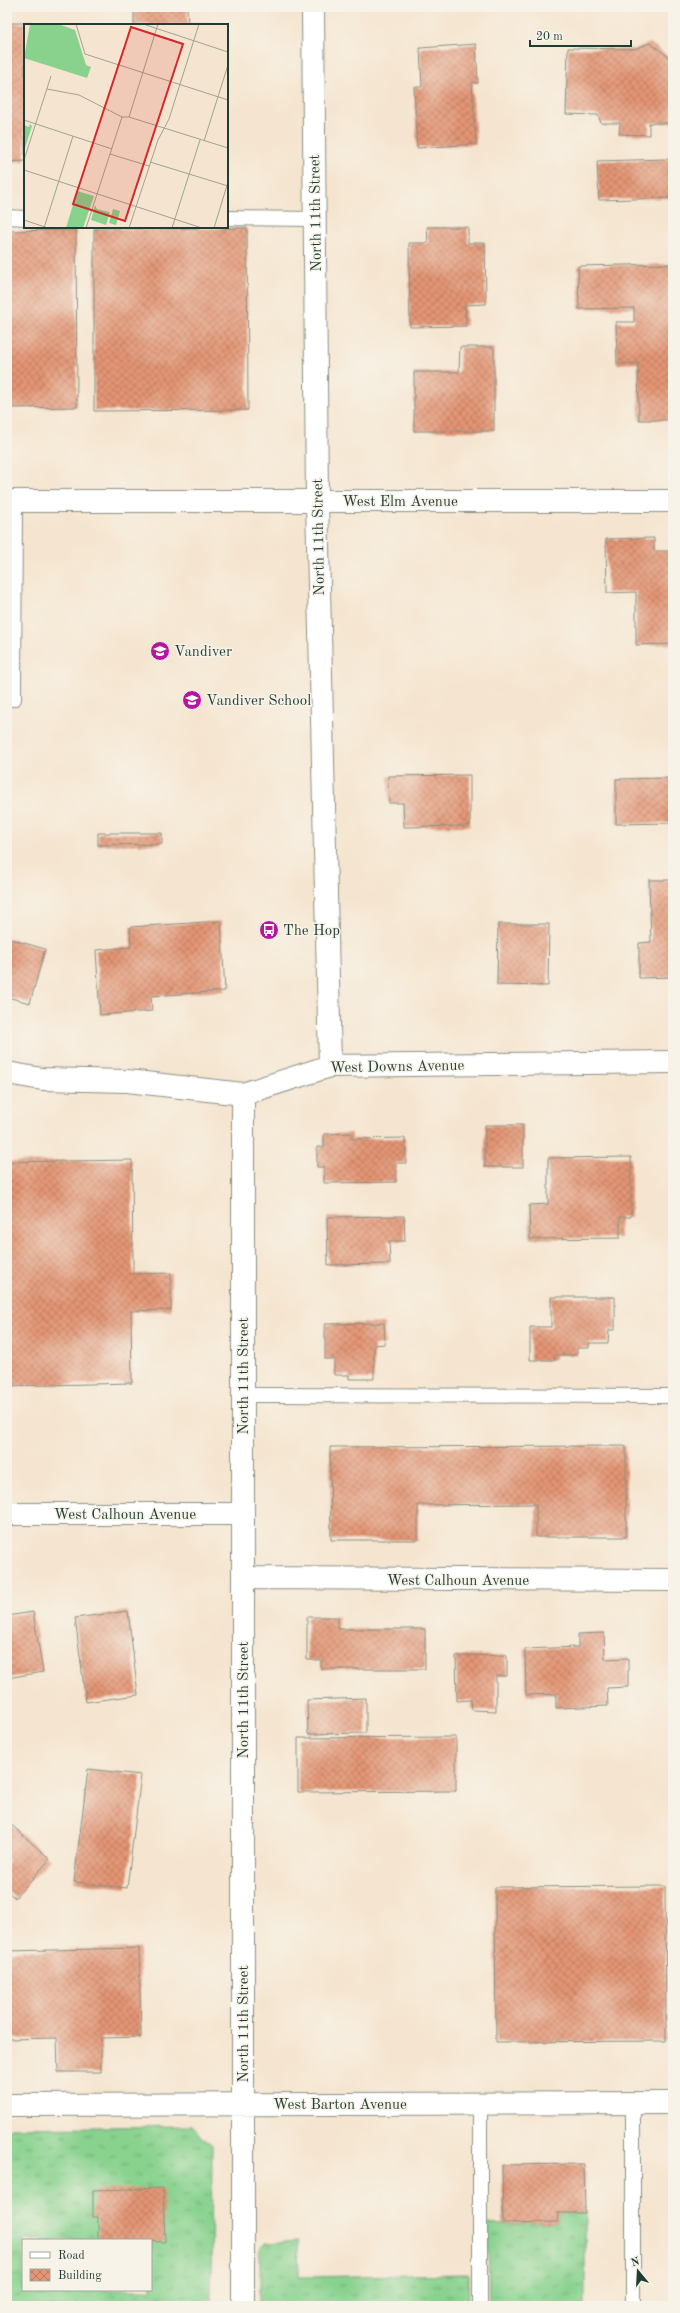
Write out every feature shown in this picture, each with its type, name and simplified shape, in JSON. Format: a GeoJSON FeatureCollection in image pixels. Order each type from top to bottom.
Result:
{"type":"FeatureCollection","features":[{"type":"Feature","properties":{"kind":"street","name":"North 11th Street"},"geometry":{"type":"LineString","coordinates":[[313,7],[317,500],[330,1066]]}},
{"type":"Feature","properties":{"kind":"street","name":"West Elm Avenue"},"geometry":{"type":"LineString","coordinates":[[11,501],[673,501]]}},
{"type":"Feature","properties":{"kind":"street","name":"West Downs Avenue"},"geometry":{"type":"LineString","coordinates":[[7,1073],[42,1078],[127,1081],[243,1094],[330,1066],[673,1062]]}},
{"type":"Feature","properties":{"kind":"street","name":"North 11th Street"},"geometry":{"type":"LineString","coordinates":[[243,1094],[243,2306]]}},
{"type":"Feature","properties":{"kind":"street","name":"West Calhoun Avenue"},"geometry":{"type":"LineString","coordinates":[[7,1514],[243,1514]]}},
{"type":"Feature","properties":{"kind":"street","name":"West Calhoun Avenue"},"geometry":{"type":"LineString","coordinates":[[243,1578],[673,1580]]}},
{"type":"Feature","properties":{"kind":"street","name":"West Barton Avenue"},"geometry":{"type":"LineString","coordinates":[[7,2105],[673,2103]]}},
{"type":"Feature","properties":{"kind":"lane"},"geometry":{"type":"LineString","coordinates":[[7,218],[24,218]]}},
{"type":"Feature","properties":{"kind":"lane"},"geometry":{"type":"LineString","coordinates":[[228,218],[315,219]]}},
{"type":"Feature","properties":{"kind":"lane"},"geometry":{"type":"LineString","coordinates":[[7,699],[14,699],[11,501]]}},
{"type":"Feature","properties":{"kind":"lane"},"geometry":{"type":"LineString","coordinates":[[243,1395],[673,1396]]}},
{"type":"Feature","properties":{"kind":"lane"},"geometry":{"type":"LineString","coordinates":[[633,2103],[633,2306]]}},
{"type":"Feature","properties":{"kind":"lane"},"geometry":{"type":"LineString","coordinates":[[480,2104],[480,2306]]}},
{"type":"Feature","properties":{"kind":"green space"},"geometry":{"type":"Polygon","coordinates":[[[192,2126],[212,2145],[211,2306],[7,2306],[7,2131],[10,2128],[192,2126]]]}},
{"type":"Feature","properties":{"kind":"green space"},"geometry":{"type":"Polygon","coordinates":[[[558,2213],[585,2213],[585,2306],[489,2306],[488,2224],[557,2222],[558,2213]]]}},
{"type":"Feature","properties":{"kind":"green space"},"geometry":{"type":"Polygon","coordinates":[[[298,2241],[299,2277],[468,2274],[469,2306],[260,2306],[260,2250],[266,2243],[298,2241]]]}},
{"type":"Feature","properties":{"kind":"building"},"geometry":{"type":"Polygon","coordinates":[[[187,8],[188,24],[134,24],[134,9],[187,8]]]}},
{"type":"Feature","properties":{"kind":"building"},"geometry":{"type":"Polygon","coordinates":[[[7,23],[43,23],[24,24],[24,161],[7,162],[7,23]]]}},
{"type":"Feature","properties":{"kind":"building"},"geometry":{"type":"Polygon","coordinates":[[[218,23],[218,24],[189,24],[218,23]]]}},
{"type":"Feature","properties":{"kind":"building"},"geometry":{"type":"Polygon","coordinates":[[[650,43],[673,60],[673,123],[649,123],[649,135],[619,134],[620,123],[601,123],[598,115],[566,114],[568,48],[634,49],[650,43]]]}},
{"type":"Feature","properties":{"kind":"building"},"geometry":{"type":"Polygon","coordinates":[[[476,44],[478,83],[472,83],[476,144],[417,148],[414,87],[422,87],[420,48],[476,44]]]}},
{"type":"Feature","properties":{"kind":"building"},"geometry":{"type":"Polygon","coordinates":[[[669,159],[671,198],[599,200],[597,161],[669,159]]]}},
{"type":"Feature","properties":{"kind":"building"},"geometry":{"type":"Polygon","coordinates":[[[427,227],[468,227],[468,243],[485,243],[486,304],[465,305],[466,326],[410,327],[409,243],[428,243],[427,227]]]}},
{"type":"Feature","properties":{"kind":"building"},"geometry":{"type":"Polygon","coordinates":[[[247,228],[248,410],[94,411],[94,229],[247,228]]]}},
{"type":"Feature","properties":{"kind":"building"},"geometry":{"type":"Polygon","coordinates":[[[76,230],[77,407],[7,408],[7,231],[76,230]]]}},
{"type":"Feature","properties":{"kind":"building"},"geometry":{"type":"Polygon","coordinates":[[[673,264],[673,420],[639,420],[638,363],[617,364],[616,322],[634,322],[634,308],[579,309],[578,266],[673,264]]]}},
{"type":"Feature","properties":{"kind":"building"},"geometry":{"type":"Polygon","coordinates":[[[460,347],[494,347],[494,431],[414,431],[414,372],[459,372],[460,347]]]}},
{"type":"Feature","properties":{"kind":"building"},"geometry":{"type":"Polygon","coordinates":[[[654,538],[654,551],[673,551],[673,644],[636,645],[636,592],[607,593],[606,539],[654,538]]]}},
{"type":"Feature","properties":{"kind":"building"},"geometry":{"type":"Polygon","coordinates":[[[470,775],[470,826],[404,827],[403,803],[389,803],[388,776],[470,775]]]}},
{"type":"Feature","properties":{"kind":"building"},"geometry":{"type":"Polygon","coordinates":[[[673,778],[673,823],[616,824],[616,779],[673,778]]]}},
{"type":"Feature","properties":{"kind":"building"},"geometry":{"type":"Polygon","coordinates":[[[98,833],[162,833],[162,844],[98,845],[98,833]]]}},
{"type":"Feature","properties":{"kind":"building"},"geometry":{"type":"Polygon","coordinates":[[[649,880],[673,880],[673,977],[639,978],[639,943],[651,942],[649,880]]]}},
{"type":"Feature","properties":{"kind":"building"},"geometry":{"type":"Polygon","coordinates":[[[221,921],[225,991],[151,996],[152,1011],[100,1015],[96,950],[131,947],[130,927],[221,921]]]}},
{"type":"Feature","properties":{"kind":"building"},"geometry":{"type":"Polygon","coordinates":[[[498,924],[549,924],[548,986],[497,985],[498,924]]]}},
{"type":"Feature","properties":{"kind":"building"},"geometry":{"type":"Polygon","coordinates":[[[7,938],[45,949],[30,1003],[7,997],[7,938]]]}},
{"type":"Feature","properties":{"kind":"building"},"geometry":{"type":"Polygon","coordinates":[[[485,1125],[523,1125],[523,1167],[485,1167],[485,1125]]]}},
{"type":"Feature","properties":{"kind":"building"},"geometry":{"type":"Polygon","coordinates":[[[352,1133],[352,1139],[405,1138],[406,1163],[396,1163],[396,1182],[324,1183],[324,1167],[317,1167],[317,1147],[324,1147],[324,1134],[352,1133]]]}},
{"type":"Feature","properties":{"kind":"building"},"geometry":{"type":"Polygon","coordinates":[[[631,1157],[631,1217],[620,1217],[620,1238],[530,1239],[529,1205],[548,1204],[548,1158],[631,1157]]]}},
{"type":"Feature","properties":{"kind":"building"},"geometry":{"type":"Polygon","coordinates":[[[132,1160],[133,1274],[171,1273],[171,1310],[131,1311],[132,1383],[7,1386],[7,1162],[132,1160]]]}},
{"type":"Feature","properties":{"kind":"building"},"geometry":{"type":"Polygon","coordinates":[[[404,1216],[405,1241],[389,1241],[390,1264],[328,1265],[327,1217],[404,1216]]]}},
{"type":"Feature","properties":{"kind":"building"},"geometry":{"type":"Polygon","coordinates":[[[551,1297],[615,1297],[615,1330],[609,1330],[608,1343],[589,1343],[589,1348],[577,1348],[577,1355],[555,1355],[555,1360],[530,1360],[530,1327],[551,1327],[551,1297]]]}},
{"type":"Feature","properties":{"kind":"building"},"geometry":{"type":"Polygon","coordinates":[[[384,1323],[385,1344],[374,1345],[374,1379],[349,1379],[349,1375],[334,1375],[334,1359],[325,1359],[325,1324],[384,1323]]]}},
{"type":"Feature","properties":{"kind":"building"},"geometry":{"type":"Polygon","coordinates":[[[626,1446],[626,1537],[536,1537],[536,1504],[418,1505],[418,1540],[331,1540],[330,1447],[626,1446]]]}},
{"type":"Feature","properties":{"kind":"building"},"geometry":{"type":"Polygon","coordinates":[[[128,1611],[138,1695],[86,1702],[75,1618],[128,1611]]]}},
{"type":"Feature","properties":{"kind":"building"},"geometry":{"type":"Polygon","coordinates":[[[33,1612],[43,1672],[7,1678],[7,1616],[33,1612]]]}},
{"type":"Feature","properties":{"kind":"building"},"geometry":{"type":"Polygon","coordinates":[[[307,1617],[338,1617],[338,1629],[425,1629],[425,1669],[321,1669],[321,1660],[307,1660],[307,1617]]]}},
{"type":"Feature","properties":{"kind":"building"},"geometry":{"type":"Polygon","coordinates":[[[604,1633],[605,1659],[628,1658],[628,1687],[607,1688],[608,1706],[556,1708],[556,1694],[526,1695],[525,1649],[578,1647],[578,1634],[604,1633]]]}},
{"type":"Feature","properties":{"kind":"building"},"geometry":{"type":"Polygon","coordinates":[[[507,1655],[507,1676],[496,1676],[496,1711],[472,1710],[471,1700],[457,1701],[456,1656],[507,1655]]]}},
{"type":"Feature","properties":{"kind":"building"},"geometry":{"type":"Polygon","coordinates":[[[366,1698],[366,1733],[308,1734],[307,1700],[366,1698]]]}},
{"type":"Feature","properties":{"kind":"building"},"geometry":{"type":"Polygon","coordinates":[[[456,1737],[456,1791],[298,1792],[298,1738],[456,1737]]]}},
{"type":"Feature","properties":{"kind":"building"},"geometry":{"type":"Polygon","coordinates":[[[88,1769],[141,1775],[127,1888],[74,1882],[88,1769]]]}},
{"type":"Feature","properties":{"kind":"building"},"geometry":{"type":"Polygon","coordinates":[[[7,1821],[50,1859],[15,1898],[7,1891],[7,1821]]]}},
{"type":"Feature","properties":{"kind":"building"},"geometry":{"type":"Polygon","coordinates":[[[665,1886],[666,2041],[496,2042],[495,1887],[665,1886]]]}},
{"type":"Feature","properties":{"kind":"building"},"geometry":{"type":"Polygon","coordinates":[[[139,1948],[141,2037],[101,2038],[101,2072],[58,2072],[57,2038],[7,2039],[7,1951],[139,1948]]]}},
{"type":"Feature","properties":{"kind":"building"},"geometry":{"type":"Polygon","coordinates":[[[584,2164],[585,2213],[558,2213],[557,2222],[503,2223],[502,2165],[584,2164]]]}},
{"type":"Feature","properties":{"kind":"building"},"geometry":{"type":"Polygon","coordinates":[[[163,2188],[165,2242],[152,2242],[152,2239],[98,2239],[98,2217],[93,2217],[93,2190],[163,2188]]]}},
{"type":"Feature","properties":{"kind":"place","name":"Vandiver"},"geometry":{"type":"Point","coordinates":[160,651]}},
{"type":"Feature","properties":{"kind":"place","name":"Vandiver School"},"geometry":{"type":"Point","coordinates":[192,700]}},
{"type":"Feature","properties":{"kind":"place","name":"The Hop"},"geometry":{"type":"Point","coordinates":[269,930]}}]}
